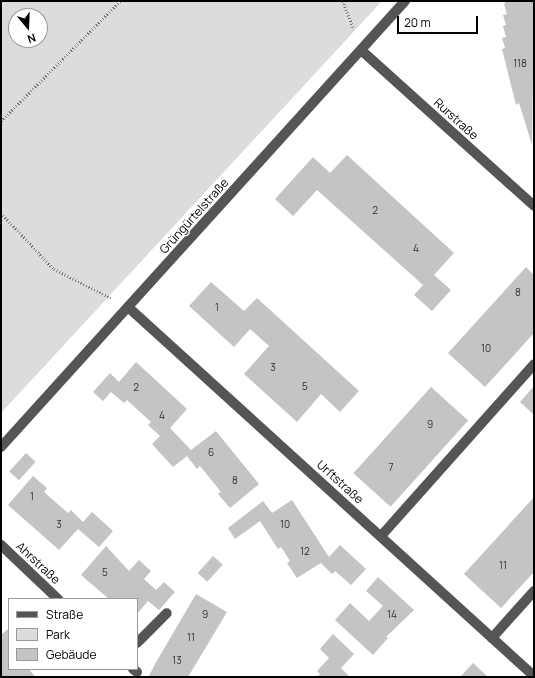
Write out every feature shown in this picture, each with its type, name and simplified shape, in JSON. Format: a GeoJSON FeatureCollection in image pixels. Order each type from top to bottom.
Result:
{"type":"FeatureCollection","features":[{"type":"Feature","properties":{"kind":"street","name":"Grüngürtelstraße"},"geometry":{"type":"LineString","coordinates":[[1,447],[405,1]]}},
{"type":"Feature","properties":{"kind":"street","name":"Rurstraße"},"geometry":{"type":"LineString","coordinates":[[361,50],[534,206]]}},
{"type":"Feature","properties":{"kind":"street","name":"Urftstraße"},"geometry":{"type":"LineString","coordinates":[[128,307],[534,676]]}},
{"type":"Feature","properties":{"kind":"street"},"geometry":{"type":"LineString","coordinates":[[381,536],[534,364]]}},
{"type":"Feature","properties":{"kind":"street","name":"Ahrstraße"},"geometry":{"type":"LineString","coordinates":[[1,546],[57,598]]}},
{"type":"Feature","properties":{"kind":"street"},"geometry":{"type":"LineString","coordinates":[[492,638],[534,591]]}},
{"type":"Feature","properties":{"kind":"street"},"geometry":{"type":"LineString","coordinates":[[138,642],[167,613]]}},
{"type":"Feature","properties":{"kind":"path"},"geometry":{"type":"LineString","coordinates":[[1,121],[120,1]]}},
{"type":"Feature","properties":{"kind":"path"},"geometry":{"type":"LineString","coordinates":[[344,1],[361,50]]}},
{"type":"Feature","properties":{"kind":"path"},"geometry":{"type":"LineString","coordinates":[[1,212],[54,269],[128,307]]}},
{"type":"Feature","properties":{"kind":"green space"},"geometry":{"type":"Polygon","coordinates":[[[1,1],[382,1],[1,413],[1,1]]]}},
{"type":"Feature","properties":{"kind":"building"},"geometry":{"type":"Polygon","coordinates":[[[506,1],[534,1],[532,145],[519,103],[516,105],[502,49],[505,48],[502,38],[506,37],[503,26],[506,25],[503,15],[507,14],[504,4],[506,1]]]}},
{"type":"Feature","properties":{"kind":"building"},"geometry":{"type":"Polygon","coordinates":[[[347,155],[454,253],[434,275],[451,290],[432,311],[414,295],[423,285],[317,190],[293,216],[275,199],[313,157],[330,173],[347,155]]]}},
{"type":"Feature","properties":{"kind":"building"},"geometry":{"type":"Polygon","coordinates":[[[526,267],[534,275],[534,333],[485,387],[448,353],[526,267]]]}},
{"type":"Feature","properties":{"kind":"building"},"geometry":{"type":"Polygon","coordinates":[[[211,282],[244,311],[257,298],[359,391],[340,412],[321,394],[297,422],[244,374],[269,346],[250,329],[234,347],[189,306],[211,282]]]}},
{"type":"Feature","properties":{"kind":"building"},"geometry":{"type":"Polygon","coordinates":[[[136,362],[187,409],[170,428],[191,450],[216,431],[259,484],[230,508],[218,494],[221,492],[200,466],[197,469],[187,456],[173,467],[152,444],[160,436],[148,425],[151,422],[127,400],[124,403],[111,392],[103,401],[93,392],[110,373],[119,382],[136,362]]]}},
{"type":"Feature","properties":{"kind":"building"},"geometry":{"type":"Polygon","coordinates":[[[534,386],[534,415],[520,402],[534,386]]]}},
{"type":"Feature","properties":{"kind":"building"},"geometry":{"type":"Polygon","coordinates":[[[431,387],[468,420],[391,507],[353,473],[431,387]]]}},
{"type":"Feature","properties":{"kind":"building"},"geometry":{"type":"Polygon","coordinates":[[[26,453],[36,462],[19,480],[9,472],[26,453]]]}},
{"type":"Feature","properties":{"kind":"building"},"geometry":{"type":"Polygon","coordinates":[[[33,476],[47,488],[44,492],[68,513],[71,510],[83,522],[92,512],[113,531],[99,547],[78,529],[59,550],[8,505],[33,476]]]}},
{"type":"Feature","properties":{"kind":"building"},"geometry":{"type":"Polygon","coordinates":[[[534,497],[534,572],[501,608],[464,574],[534,497]]]}},
{"type":"Feature","properties":{"kind":"building"},"geometry":{"type":"Polygon","coordinates":[[[292,500],[329,557],[340,545],[366,569],[351,585],[335,571],[332,574],[321,563],[297,578],[287,563],[290,561],[281,547],[278,549],[260,521],[235,539],[228,528],[263,501],[272,513],[292,500]]]}},
{"type":"Feature","properties":{"kind":"building"},"geometry":{"type":"Polygon","coordinates":[[[106,546],[129,571],[139,560],[151,571],[144,579],[156,590],[164,582],[175,592],[159,610],[148,601],[138,613],[138,598],[108,598],[81,575],[106,546]]]}},
{"type":"Feature","properties":{"kind":"building"},"geometry":{"type":"Polygon","coordinates":[[[213,556],[223,565],[207,582],[198,573],[213,556]]]}},
{"type":"Feature","properties":{"kind":"building"},"geometry":{"type":"Polygon","coordinates":[[[378,577],[414,610],[386,637],[388,638],[373,655],[335,620],[350,603],[369,621],[383,606],[366,591],[378,577]]]}},
{"type":"Feature","properties":{"kind":"building"},"geometry":{"type":"Polygon","coordinates":[[[196,594],[227,612],[188,677],[149,676],[155,664],[196,594]]]}},
{"type":"Feature","properties":{"kind":"building"},"geometry":{"type":"Polygon","coordinates":[[[8,629],[8,670],[30,670],[35,677],[1,677],[1,635],[8,629]]]}},
{"type":"Feature","properties":{"kind":"building"},"geometry":{"type":"Polygon","coordinates":[[[333,634],[354,654],[341,668],[350,677],[317,677],[320,674],[317,671],[329,658],[320,649],[333,634]]]}},
{"type":"Feature","properties":{"kind":"building"},"geometry":{"type":"Polygon","coordinates":[[[473,663],[488,677],[460,677],[473,663]]]}}]}
